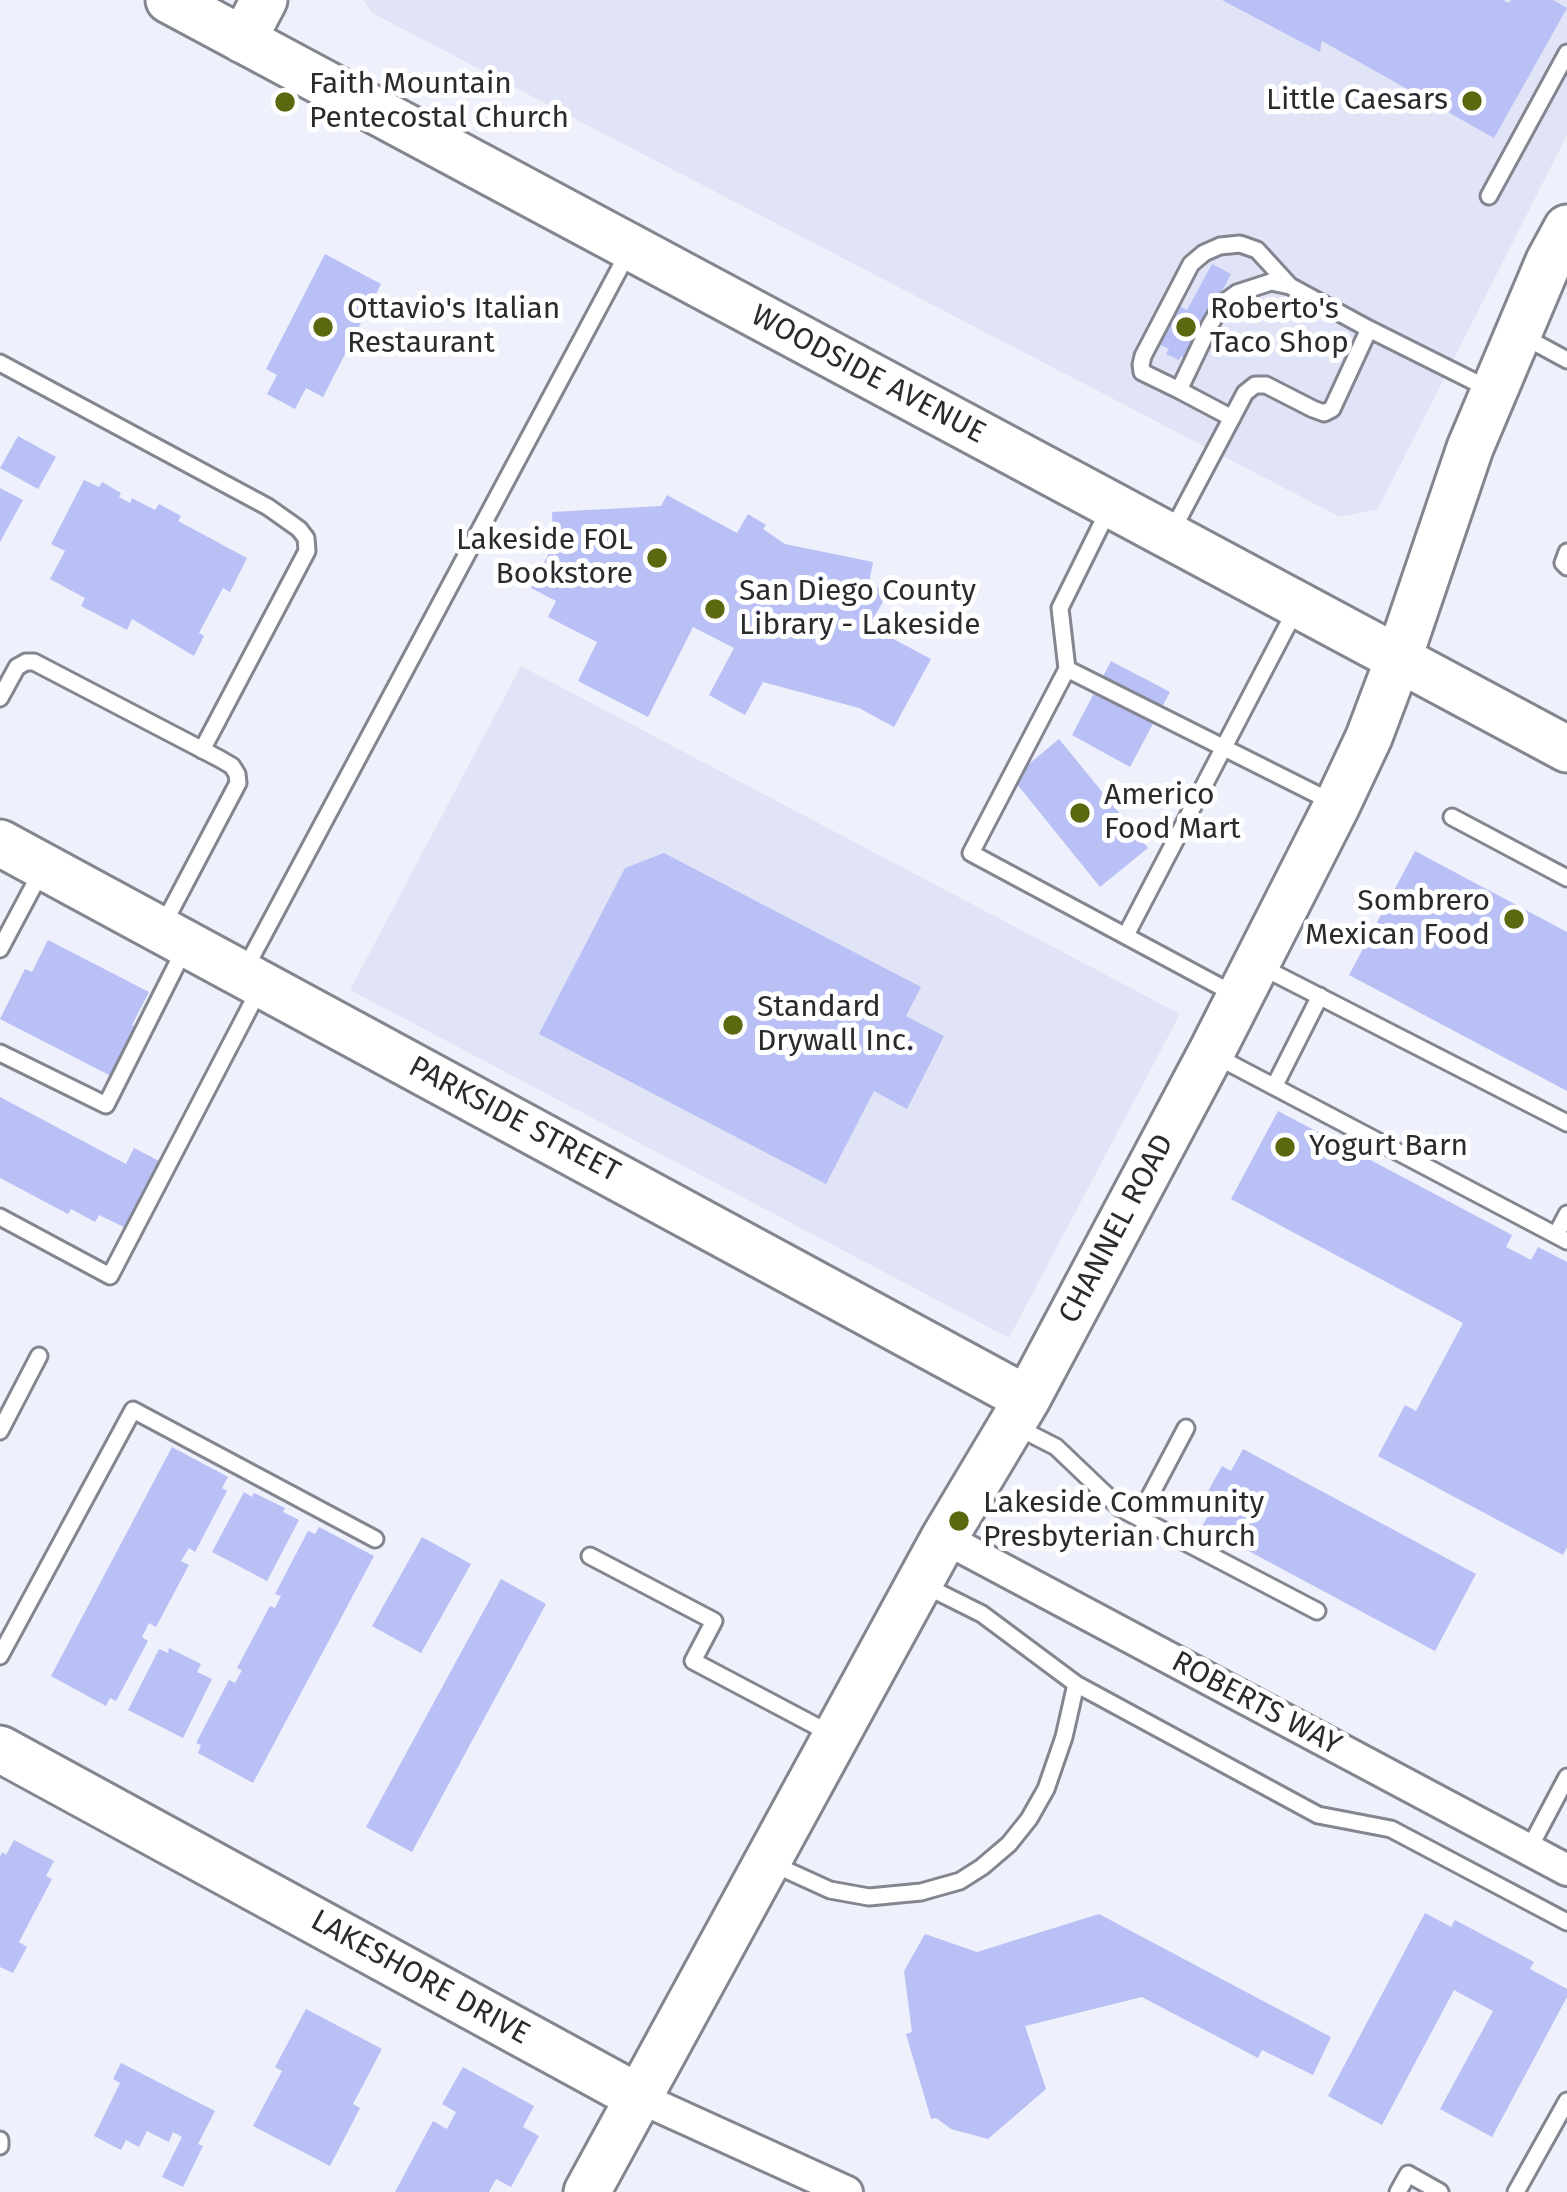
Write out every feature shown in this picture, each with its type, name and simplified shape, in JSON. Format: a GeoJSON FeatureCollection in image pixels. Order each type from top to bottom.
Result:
{"type":"FeatureCollection","features":[{"type":"Feature","properties":{"kind":"main road","name":"WOODSIDE AVENUE"},"geometry":{"type":"LineString","coordinates":[[169,0],[254,20],[631,248],[1567,749]]}},
{"type":"Feature","properties":{"kind":"main road","name":"CHANNEL ROAD"},"geometry":{"type":"LineString","coordinates":[[587,2192],[944,1538],[1019,1411],[1211,1053],[1337,805],[1398,660],[1471,448],[1567,227]]}},
{"type":"Feature","properties":{"kind":"main road","name":"PARKSIDE STREET"},"geometry":{"type":"LineString","coordinates":[[0,843],[253,979],[1019,1411]]}},
{"type":"Feature","properties":{"kind":"main road","name":"LAKESHORE DRIVE"},"geometry":{"type":"LineString","coordinates":[[0,1749],[638,2097]]}},
{"type":"Feature","properties":{"kind":"street","name":"ROBERTS WAY"},"geometry":{"type":"LineString","coordinates":[[944,1538],[1567,1870]]}},
{"type":"Feature","properties":{"kind":"street","name":"LAKESHORE DRIVE"},"geometry":{"type":"LineString","coordinates":[[638,2097],[847,2192]]}},
{"type":"Feature","properties":{"kind":"lane"},"geometry":{"type":"LineString","coordinates":[[1490,196],[1567,53]]}},
{"type":"Feature","properties":{"kind":"lane"},"geometry":{"type":"LineString","coordinates":[[1232,418],[1142,372],[1143,356],[1192,264],[1204,253],[1240,244],[1257,250],[1290,286]]}},
{"type":"Feature","properties":{"kind":"lane"},"geometry":{"type":"LineString","coordinates":[[0,1217],[110,1276],[253,979],[631,248]]}},
{"type":"Feature","properties":{"kind":"lane"},"geometry":{"type":"LineString","coordinates":[[1180,390],[1223,303],[1271,282],[1290,286],[1494,391]]}},
{"type":"Feature","properties":{"kind":"lane"},"geometry":{"type":"LineString","coordinates":[[1168,537],[1245,393],[1255,385],[1266,385],[1324,413],[1332,409],[1369,329]]}},
{"type":"Feature","properties":{"kind":"lane"},"geometry":{"type":"LineString","coordinates":[[1518,334],[1567,360]]}},
{"type":"Feature","properties":{"kind":"lane"},"geometry":{"type":"LineString","coordinates":[[0,363],[268,507],[306,538],[307,551],[202,750]]}},
{"type":"Feature","properties":{"kind":"lane"},"geometry":{"type":"LineString","coordinates":[[1111,506],[1060,608],[1067,669],[971,853],[1126,934],[1248,980],[1320,996],[1567,1123]]}},
{"type":"Feature","properties":{"kind":"lane"},"geometry":{"type":"LineString","coordinates":[[1567,552],[1563,563],[1567,567]]}},
{"type":"Feature","properties":{"kind":"lane"},"geometry":{"type":"LineString","coordinates":[[1126,934],[1298,607]]}},
{"type":"Feature","properties":{"kind":"lane"},"geometry":{"type":"LineString","coordinates":[[0,698],[17,667],[34,662],[232,766],[238,783],[106,1105],[0,1053]]}},
{"type":"Feature","properties":{"kind":"lane"},"geometry":{"type":"LineString","coordinates":[[1067,669],[1337,805]]}},
{"type":"Feature","properties":{"kind":"lane"},"geometry":{"type":"LineString","coordinates":[[1452,817],[1567,878]]}},
{"type":"Feature","properties":{"kind":"lane"},"geometry":{"type":"LineString","coordinates":[[0,950],[44,867]]}},
{"type":"Feature","properties":{"kind":"lane"},"geometry":{"type":"LineString","coordinates":[[1275,1085],[1320,996]]}},
{"type":"Feature","properties":{"kind":"lane"},"geometry":{"type":"LineString","coordinates":[[1211,1053],[1561,1238],[1567,1214]]}},
{"type":"Feature","properties":{"kind":"lane"},"geometry":{"type":"LineString","coordinates":[[0,1431],[39,1356]]}},
{"type":"Feature","properties":{"kind":"lane"},"geometry":{"type":"LineString","coordinates":[[0,1656],[133,1410],[375,1539]]}},
{"type":"Feature","properties":{"kind":"lane"},"geometry":{"type":"LineString","coordinates":[[1019,1411],[1120,1508],[1317,1611]]}},
{"type":"Feature","properties":{"kind":"lane"},"geometry":{"type":"LineString","coordinates":[[1138,1517],[1186,1428]]}},
{"type":"Feature","properties":{"kind":"lane"},"geometry":{"type":"LineString","coordinates":[[590,1556],[714,1621],[693,1660],[836,1736]]}},
{"type":"Feature","properties":{"kind":"lane"},"geometry":{"type":"LineString","coordinates":[[920,1583],[982,1614],[1076,1684],[1318,1815],[1391,1829],[1567,1922]]}},
{"type":"Feature","properties":{"kind":"lane"},"geometry":{"type":"LineString","coordinates":[[767,1861],[830,1890],[868,1897],[921,1892],[960,1881],[982,1868],[1029,1820],[1046,1789],[1064,1737],[1076,1684]]}},
{"type":"Feature","properties":{"kind":"lane"},"geometry":{"type":"LineString","coordinates":[[1529,1850],[1567,1777]]}},
{"type":"Feature","properties":{"kind":"lane"},"geometry":{"type":"LineString","coordinates":[[1516,2192],[1567,2101]]}},
{"type":"Feature","properties":{"kind":"lane"},"geometry":{"type":"LineString","coordinates":[[1398,2192],[1408,2174],[1440,2192]]}},
{"type":"Feature","properties":{"kind":"shaded area"},"geometry":{"type":"Polygon","coordinates":[[[363,0],[1567,0],[1567,135],[1378,509],[1340,517],[372,13],[363,0]]]}},
{"type":"Feature","properties":{"kind":"shaded area"},"geometry":{"type":"Polygon","coordinates":[[[521,666],[1180,1014],[1009,1338],[350,990],[521,666]]]}},
{"type":"Feature","properties":{"kind":"building"},"geometry":{"type":"Polygon","coordinates":[[[1222,0],[1553,0],[1567,8],[1494,138],[1322,41],[1320,52],[1222,0]]]}},
{"type":"Feature","properties":{"kind":"building","name":"Ottavio's Italian Restaurant"},"geometry":{"type":"Polygon","coordinates":[[[325,254],[381,284],[323,397],[306,388],[295,409],[267,394],[277,375],[266,369],[325,254]]]}},
{"type":"Feature","properties":{"kind":"building","name":"Roberto's Taco Shop"},"geometry":{"type":"Polygon","coordinates":[[[1212,264],[1231,274],[1187,359],[1181,356],[1179,360],[1159,344],[1179,306],[1187,310],[1212,264]]]}},
{"type":"Feature","properties":{"kind":"building"},"geometry":{"type":"Polygon","coordinates":[[[18,436],[56,457],[38,489],[0,468],[18,436]]]}},
{"type":"Feature","properties":{"kind":"building"},"geometry":{"type":"Polygon","coordinates":[[[84,480],[99,487],[102,482],[130,503],[132,498],[155,510],[159,504],[181,516],[178,521],[247,558],[230,592],[223,588],[199,633],[204,636],[194,656],[132,619],[127,630],[81,606],[85,598],[50,579],[65,551],[51,544],[84,480]]]}},
{"type":"Feature","properties":{"kind":"building"},"geometry":{"type":"Polygon","coordinates":[[[0,488],[23,500],[0,542],[0,488]]]}},
{"type":"Feature","properties":{"kind":"building","name":"San Diego County Library - Lakeside"},"geometry":{"type":"Polygon","coordinates":[[[667,495],[737,533],[748,514],[785,544],[873,562],[869,583],[888,593],[869,626],[931,659],[894,727],[859,708],[763,682],[745,715],[709,695],[734,648],[693,627],[648,717],[578,681],[597,642],[548,617],[556,601],[531,588],[553,545],[552,512],[661,506],[667,495]]]}},
{"type":"Feature","properties":{"kind":"building"},"geometry":{"type":"Polygon","coordinates":[[[1111,661],[1170,692],[1130,767],[1072,735],[1111,661]]]}},
{"type":"Feature","properties":{"kind":"building","name":"Americo Food Mart"},"geometry":{"type":"Polygon","coordinates":[[[1059,739],[1148,848],[1100,887],[1012,778],[1059,739]]]}},
{"type":"Feature","properties":{"kind":"building"},"geometry":{"type":"Polygon","coordinates":[[[1415,851],[1567,932],[1567,1091],[1349,975],[1415,851]]]}},
{"type":"Feature","properties":{"kind":"building","name":"Standard Drywall Inc."},"geometry":{"type":"Polygon","coordinates":[[[664,853],[921,987],[906,1016],[944,1036],[907,1109],[874,1091],[826,1184],[539,1034],[625,868],[664,853]]]}},
{"type":"Feature","properties":{"kind":"building"},"geometry":{"type":"Polygon","coordinates":[[[48,940],[149,992],[132,1025],[138,1028],[113,1077],[0,1019],[25,969],[32,972],[48,940]]]}},
{"type":"Feature","properties":{"kind":"building"},"geometry":{"type":"Polygon","coordinates":[[[0,1097],[126,1164],[134,1148],[161,1162],[126,1228],[99,1215],[95,1222],[71,1209],[68,1214],[0,1178],[0,1097]]]}},
{"type":"Feature","properties":{"kind":"building"},"geometry":{"type":"Polygon","coordinates":[[[1278,1111],[1512,1235],[1506,1247],[1531,1260],[1538,1247],[1567,1262],[1567,1547],[1563,1555],[1378,1456],[1405,1405],[1416,1411],[1463,1323],[1231,1199],[1278,1111]]]}},
{"type":"Feature","properties":{"kind":"building"},"geometry":{"type":"Polygon","coordinates":[[[172,1447],[228,1477],[222,1488],[227,1491],[195,1552],[189,1548],[181,1561],[189,1565],[156,1627],[149,1623],[142,1637],[148,1641],[116,1701],[110,1698],[106,1706],[51,1676],[172,1447]]]}},
{"type":"Feature","properties":{"kind":"building"},"geometry":{"type":"Polygon","coordinates":[[[1243,1449],[1476,1574],[1435,1651],[1202,1526],[1213,1508],[1202,1502],[1222,1466],[1231,1471],[1243,1449]]]}},
{"type":"Feature","properties":{"kind":"building"},"geometry":{"type":"Polygon","coordinates":[[[244,1492],[285,1508],[283,1512],[299,1520],[267,1581],[212,1552],[244,1492]]]}},
{"type":"Feature","properties":{"kind":"building"},"geometry":{"type":"Polygon","coordinates":[[[319,1527],[374,1556],[253,1783],[198,1753],[201,1745],[196,1743],[229,1680],[235,1683],[242,1670],[237,1668],[270,1606],[275,1608],[281,1596],[275,1594],[308,1531],[315,1534],[319,1527]]]}},
{"type":"Feature","properties":{"kind":"building"},"geometry":{"type":"Polygon","coordinates":[[[422,1537],[471,1564],[421,1653],[372,1626],[422,1537]]]}},
{"type":"Feature","properties":{"kind":"building"},"geometry":{"type":"Polygon","coordinates":[[[501,1579],[546,1604],[412,1852],[366,1827],[501,1579]]]}},
{"type":"Feature","properties":{"kind":"building"},"geometry":{"type":"Polygon","coordinates":[[[169,1648],[201,1664],[197,1672],[212,1679],[183,1738],[128,1710],[159,1649],[168,1653],[169,1648]]]}},
{"type":"Feature","properties":{"kind":"building"},"geometry":{"type":"Polygon","coordinates":[[[14,1840],[54,1861],[46,1876],[52,1879],[19,1942],[27,1947],[13,1973],[0,1967],[0,1857],[14,1840]]]}},
{"type":"Feature","properties":{"kind":"building"},"geometry":{"type":"Polygon","coordinates":[[[1425,1913],[1451,1927],[1455,1920],[1534,1962],[1530,1969],[1567,1989],[1567,1997],[1492,2137],[1440,2109],[1493,2011],[1454,1990],[1382,2125],[1328,2096],[1425,1913]]]}},
{"type":"Feature","properties":{"kind":"building"},"geometry":{"type":"Polygon","coordinates":[[[1099,1914],[1331,2037],[1313,2075],[1262,2050],[1258,2058],[1142,1997],[1025,2026],[1046,2089],[988,2139],[931,2119],[906,2034],[912,2032],[904,1971],[925,1934],[977,1952],[1099,1914]]]}},
{"type":"Feature","properties":{"kind":"building"},"geometry":{"type":"Polygon","coordinates":[[[306,2009],[382,2049],[353,2104],[360,2108],[330,2166],[253,2126],[282,2071],[275,2067],[306,2009]]]}},
{"type":"Feature","properties":{"kind":"building"},"geometry":{"type":"Polygon","coordinates":[[[121,2063],[215,2111],[183,2187],[162,2177],[182,2137],[173,2132],[169,2142],[147,2131],[139,2147],[126,2140],[121,2150],[94,2136],[120,2083],[113,2079],[121,2063]]]}},
{"type":"Feature","properties":{"kind":"building"},"geometry":{"type":"Polygon","coordinates":[[[463,2067],[534,2106],[523,2127],[539,2136],[511,2187],[496,2179],[489,2192],[395,2192],[433,2121],[447,2129],[456,2112],[442,2104],[463,2067]]]}},
{"type":"Feature","properties":{"kind":"place","name":"Little Caesars"},"geometry":{"type":"Point","coordinates":[1472,101]}},
{"type":"Feature","properties":{"kind":"place","name":"Faith Mountain Pentecostal Church"},"geometry":{"type":"Point","coordinates":[285,102]}},
{"type":"Feature","properties":{"kind":"place","name":"Ottavio's Italian Restaurant"},"geometry":{"type":"Point","coordinates":[323,327]}},
{"type":"Feature","properties":{"kind":"place","name":"Roberto's Taco Shop"},"geometry":{"type":"Point","coordinates":[1186,327]}},
{"type":"Feature","properties":{"kind":"place","name":"Lakeside FOL Bookstore"},"geometry":{"type":"Point","coordinates":[657,558]}},
{"type":"Feature","properties":{"kind":"place","name":"San Diego County Library - Lakeside"},"geometry":{"type":"Point","coordinates":[715,609]}},
{"type":"Feature","properties":{"kind":"place","name":"Americo Food Mart"},"geometry":{"type":"Point","coordinates":[1080,813]}},
{"type":"Feature","properties":{"kind":"place","name":"Sombrero Mexican Food"},"geometry":{"type":"Point","coordinates":[1514,919]}},
{"type":"Feature","properties":{"kind":"place","name":"Standard Drywall Inc."},"geometry":{"type":"Point","coordinates":[733,1025]}},
{"type":"Feature","properties":{"kind":"place","name":"Yogurt Barn"},"geometry":{"type":"Point","coordinates":[1285,1147]}},
{"type":"Feature","properties":{"kind":"place","name":"Lakeside Community Presbyterian Church"},"geometry":{"type":"Point","coordinates":[959,1521]}}]}
